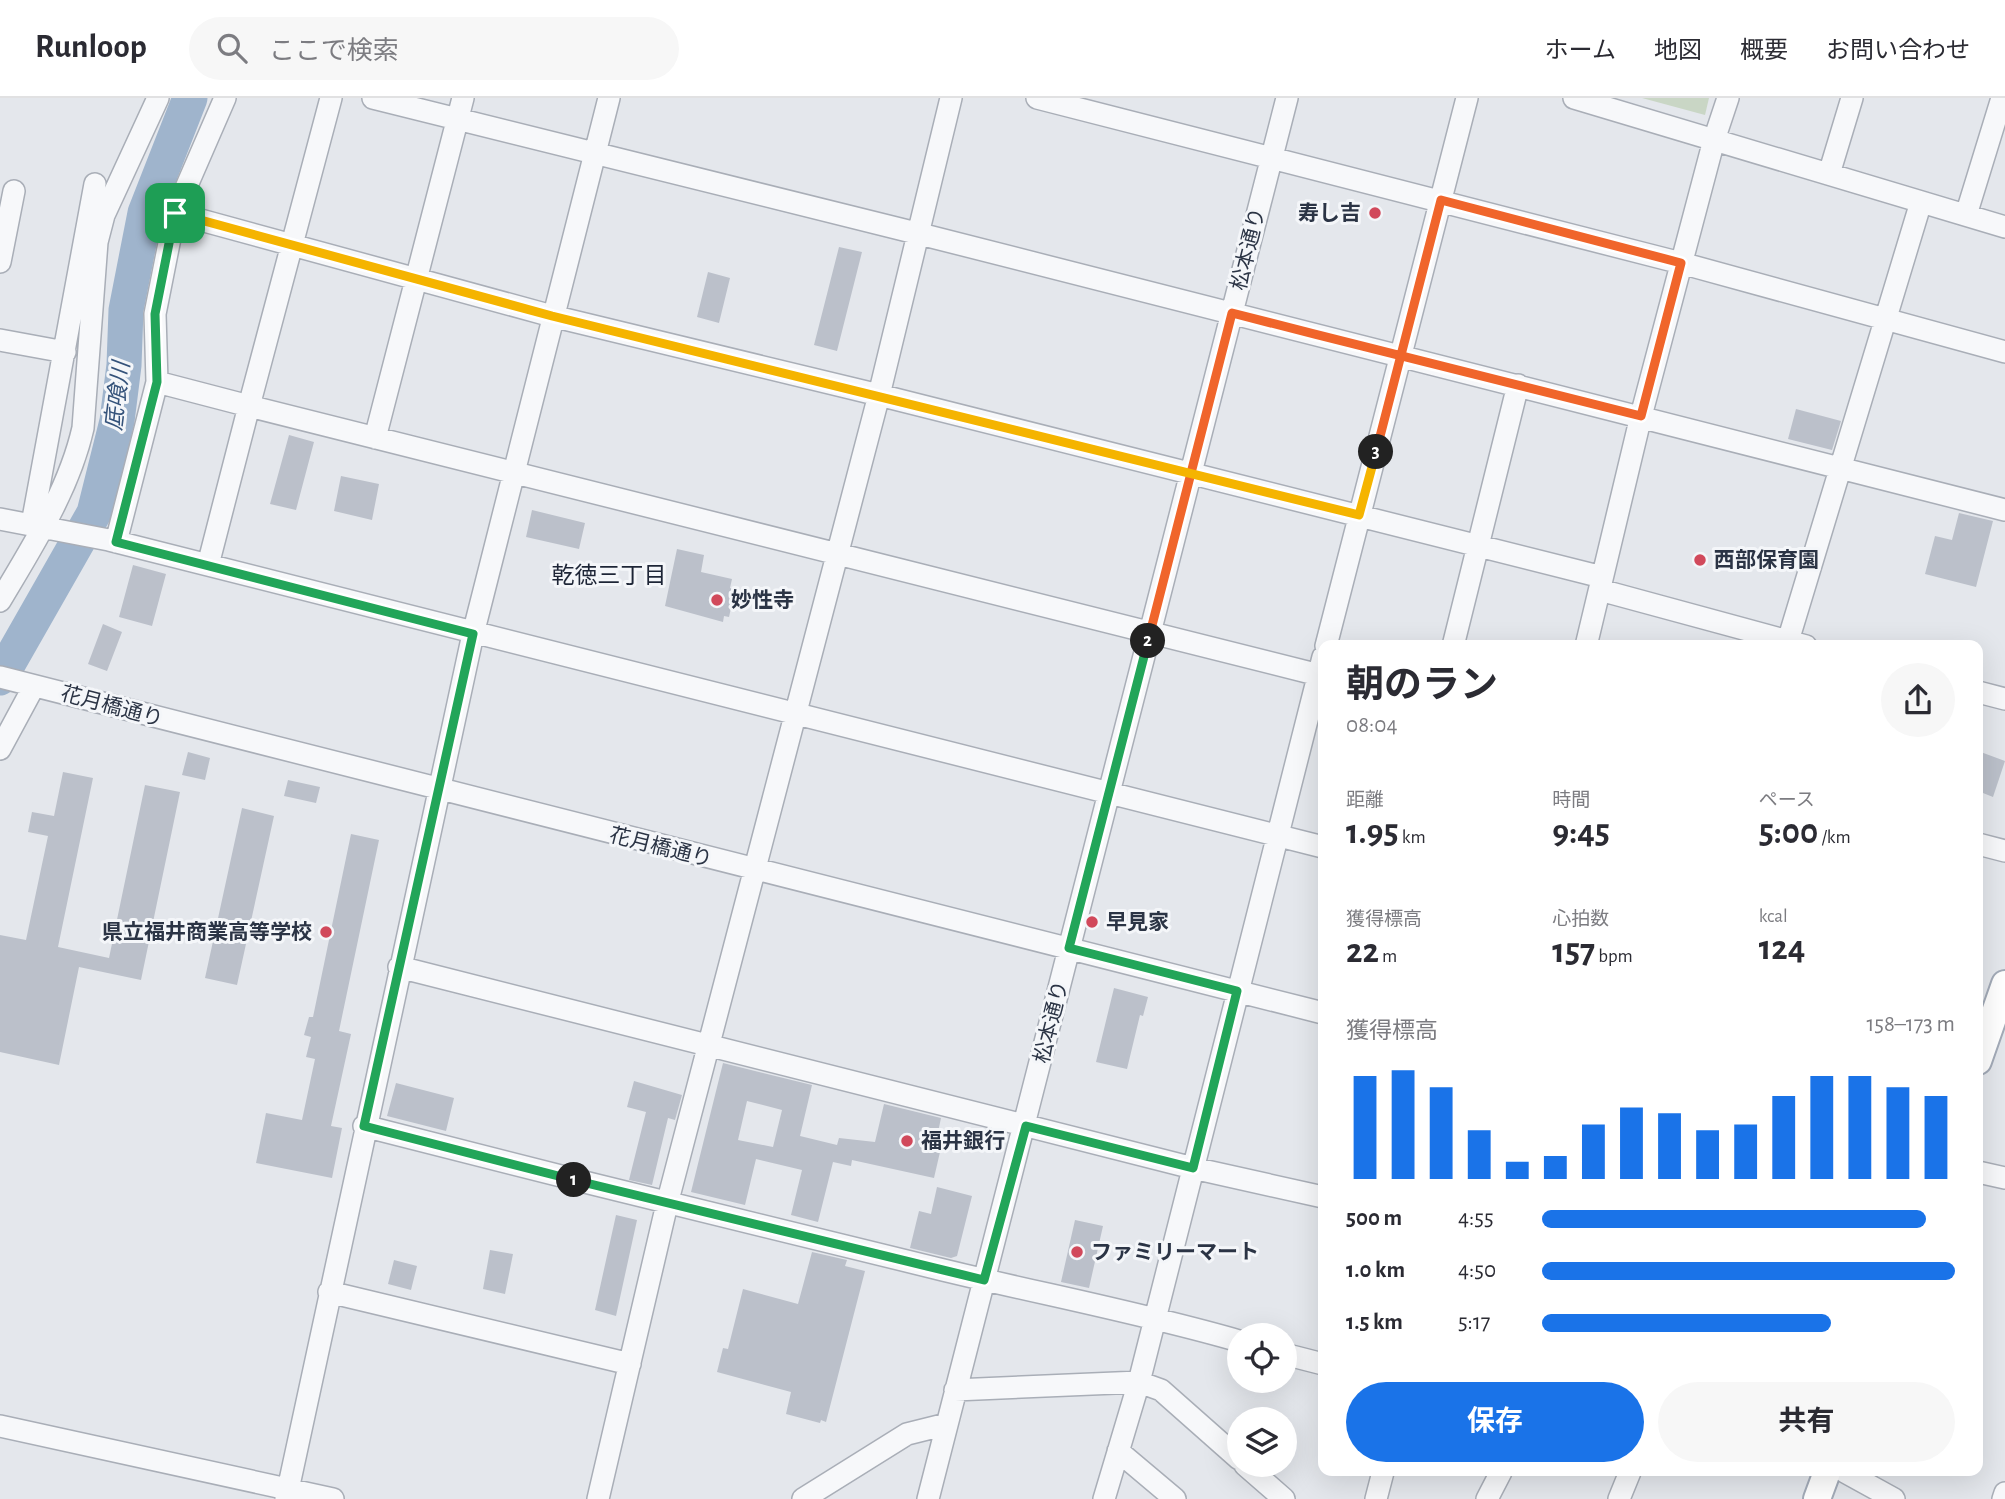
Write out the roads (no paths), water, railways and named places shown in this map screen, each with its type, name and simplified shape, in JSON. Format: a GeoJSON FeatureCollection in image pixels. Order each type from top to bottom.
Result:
{"type":"FeatureCollection","features":[{"type":"Feature","properties":{"kind":"main road"},"geometry":{"type":"LineString","coordinates":[[1983,1051],[1999,1019],[2005,984]]}},
{"type":"Feature","properties":{"kind":"main road"},"geometry":{"type":"LineString","coordinates":[[1817,1499],[1826,1476]]}},
{"type":"Feature","properties":{"kind":"street"},"geometry":{"type":"LineString","coordinates":[[0,601],[44,527],[78,451],[83,428],[97,242],[104,215],[158,98]]}},
{"type":"Feature","properties":{"kind":"street"},"geometry":{"type":"LineString","coordinates":[[112,541],[157,382],[155,314],[175,213],[225,98]]}},
{"type":"Feature","properties":{"kind":"street"},"geometry":{"type":"LineString","coordinates":[[208,565],[331,98]]}},
{"type":"Feature","properties":{"kind":"street"},"geometry":{"type":"LineString","coordinates":[[373,98],[2005,510]]}},
{"type":"Feature","properties":{"kind":"street"},"geometry":{"type":"LineString","coordinates":[[375,438],[463,98]]}},
{"type":"Feature","properties":{"kind":"street"},"geometry":{"type":"LineString","coordinates":[[286,1494],[473,634],[609,98]]}},
{"type":"Feature","properties":{"kind":"street"},"geometry":{"type":"LineString","coordinates":[[598,1499],[667,1204],[711,1044],[835,552],[879,395],[916,233],[951,98]]}},
{"type":"Feature","properties":{"kind":"street"},"geometry":{"type":"LineString","coordinates":[[1037,98],[1441,200],[2005,352]]}},
{"type":"Feature","properties":{"kind":"street","name":"松本通り"},"geometry":{"type":"LineString","coordinates":[[928,1499],[1026,1126],[1069,948],[1287,98]]}},
{"type":"Feature","properties":{"kind":"street"},"geometry":{"type":"LineString","coordinates":[[1328,640],[1467,98]]}},
{"type":"Feature","properties":{"kind":"street"},"geometry":{"type":"LineString","coordinates":[[1574,98],[2005,227]]}},
{"type":"Feature","properties":{"kind":"street"},"geometry":{"type":"LineString","coordinates":[[1587,640],[1641,416],[1714,140],[1728,98]]}},
{"type":"Feature","properties":{"kind":"street"},"geometry":{"type":"LineString","coordinates":[[1829,174],[1852,98]]}},
{"type":"Feature","properties":{"kind":"street"},"geometry":{"type":"LineString","coordinates":[[1966,215],[2002,98]]}},
{"type":"Feature","properties":{"kind":"street"},"geometry":{"type":"LineString","coordinates":[[44,527],[65,352],[95,184]]}},
{"type":"Feature","properties":{"kind":"street"},"geometry":{"type":"LineString","coordinates":[[0,262],[14,191]]}},
{"type":"Feature","properties":{"kind":"street"},"geometry":{"type":"LineString","coordinates":[[1798,640],[1840,468],[1921,202]]}},
{"type":"Feature","properties":{"kind":"street"},"geometry":{"type":"LineString","coordinates":[[175,213],[552,316],[1478,545],[1787,640]]}},
{"type":"Feature","properties":{"kind":"street"},"geometry":{"type":"LineString","coordinates":[[0,340],[65,352]]}},
{"type":"Feature","properties":{"kind":"street"},"geometry":{"type":"LineString","coordinates":[[157,382],[513,474],[1150,632],[1318,668]]}},
{"type":"Feature","properties":{"kind":"street"},"geometry":{"type":"LineString","coordinates":[[1454,640],[1518,385]]}},
{"type":"Feature","properties":{"kind":"street"},"geometry":{"type":"LineString","coordinates":[[0,519],[112,541],[1318,847]]}},
{"type":"Feature","properties":{"kind":"street"},"geometry":{"type":"LineString","coordinates":[[1104,1499],[1139,1382],[1318,680]]}},
{"type":"Feature","properties":{"kind":"street"},"geometry":{"type":"LineString","coordinates":[[0,749],[18,682]]}},
{"type":"Feature","properties":{"kind":"street","name":"花月橋通り"},"geometry":{"type":"LineString","coordinates":[[18,682],[438,791],[1318,1012]]}},
{"type":"Feature","properties":{"kind":"street"},"geometry":{"type":"LineString","coordinates":[[1983,693],[2005,699]]}},
{"type":"Feature","properties":{"kind":"street"},"geometry":{"type":"LineString","coordinates":[[1983,845],[2005,851]]}},
{"type":"Feature","properties":{"kind":"street"},"geometry":{"type":"LineString","coordinates":[[399,967],[1193,1168],[1318,1196]]}},
{"type":"Feature","properties":{"kind":"street"},"geometry":{"type":"LineString","coordinates":[[364,1126],[667,1204],[984,1280],[1155,1317],[1227,1338]]}},
{"type":"Feature","properties":{"kind":"street"},"geometry":{"type":"LineString","coordinates":[[1983,1173],[2005,1178]]}},
{"type":"Feature","properties":{"kind":"street"},"geometry":{"type":"LineString","coordinates":[[329,1292],[629,1364]]}},
{"type":"Feature","properties":{"kind":"street"},"geometry":{"type":"LineString","coordinates":[[1297,1357],[1318,1363]]}},
{"type":"Feature","properties":{"kind":"street"},"geometry":{"type":"LineString","coordinates":[[955,1390],[1139,1382],[1161,1390],[1227,1448]]}},
{"type":"Feature","properties":{"kind":"street"},"geometry":{"type":"LineString","coordinates":[[803,1499],[907,1434],[947,1424]]}},
{"type":"Feature","properties":{"kind":"street"},"geometry":{"type":"LineString","coordinates":[[0,1426],[286,1494],[333,1499]]}},
{"type":"Feature","properties":{"kind":"street"},"geometry":{"type":"LineString","coordinates":[[1118,1451],[1175,1499]]}},
{"type":"Feature","properties":{"kind":"street"},"geometry":{"type":"LineString","coordinates":[[1376,1499],[1382,1476]]}},
{"type":"Feature","properties":{"kind":"street"},"geometry":{"type":"LineString","coordinates":[[1487,1499],[1499,1476]]}},
{"type":"Feature","properties":{"kind":"street"},"geometry":{"type":"LineString","coordinates":[[1619,1499],[1628,1476]]}},
{"type":"Feature","properties":{"kind":"street"},"geometry":{"type":"LineString","coordinates":[[1852,1476],[1894,1499]]}},
{"type":"Feature","properties":{"kind":"street"},"geometry":{"type":"LineString","coordinates":[[1259,1477],[1284,1499]]}},
{"type":"Feature","properties":{"kind":"street"},"geometry":{"type":"LineString","coordinates":[[2003,1499],[2005,1493]]}},
{"type":"Feature","properties":{"kind":"waterway","name":"底喰川"},"geometry":{"type":"LineString","coordinates":[[0,678],[94,513],[117,421],[124,365],[126,310],[145,213],[190,98]]}},
{"type":"Feature","properties":{"kind":"place","name":"寿し吉"},"geometry":{"type":"Point","coordinates":[1375,213]}},
{"type":"Feature","properties":{"kind":"place","name":"西部保育園"},"geometry":{"type":"Point","coordinates":[1700,560]}},
{"type":"Feature","properties":{"kind":"place","name":"妙性寺"},"geometry":{"type":"Point","coordinates":[717,600]}},
{"type":"Feature","properties":{"kind":"place","name":"早見家"},"geometry":{"type":"Point","coordinates":[1092,922]}},
{"type":"Feature","properties":{"kind":"place","name":"県立福井商業高等学校"},"geometry":{"type":"Point","coordinates":[326,932]}},
{"type":"Feature","properties":{"kind":"place","name":"福井銀行"},"geometry":{"type":"Point","coordinates":[907,1141]}},
{"type":"Feature","properties":{"kind":"place","name":"ファミリーマート"},"geometry":{"type":"Point","coordinates":[1077,1252]}},
{"type":"Feature","properties":{"kind":"district","name":"乾徳三丁目"},"geometry":{"type":"Point","coordinates":[609,575]}}]}
